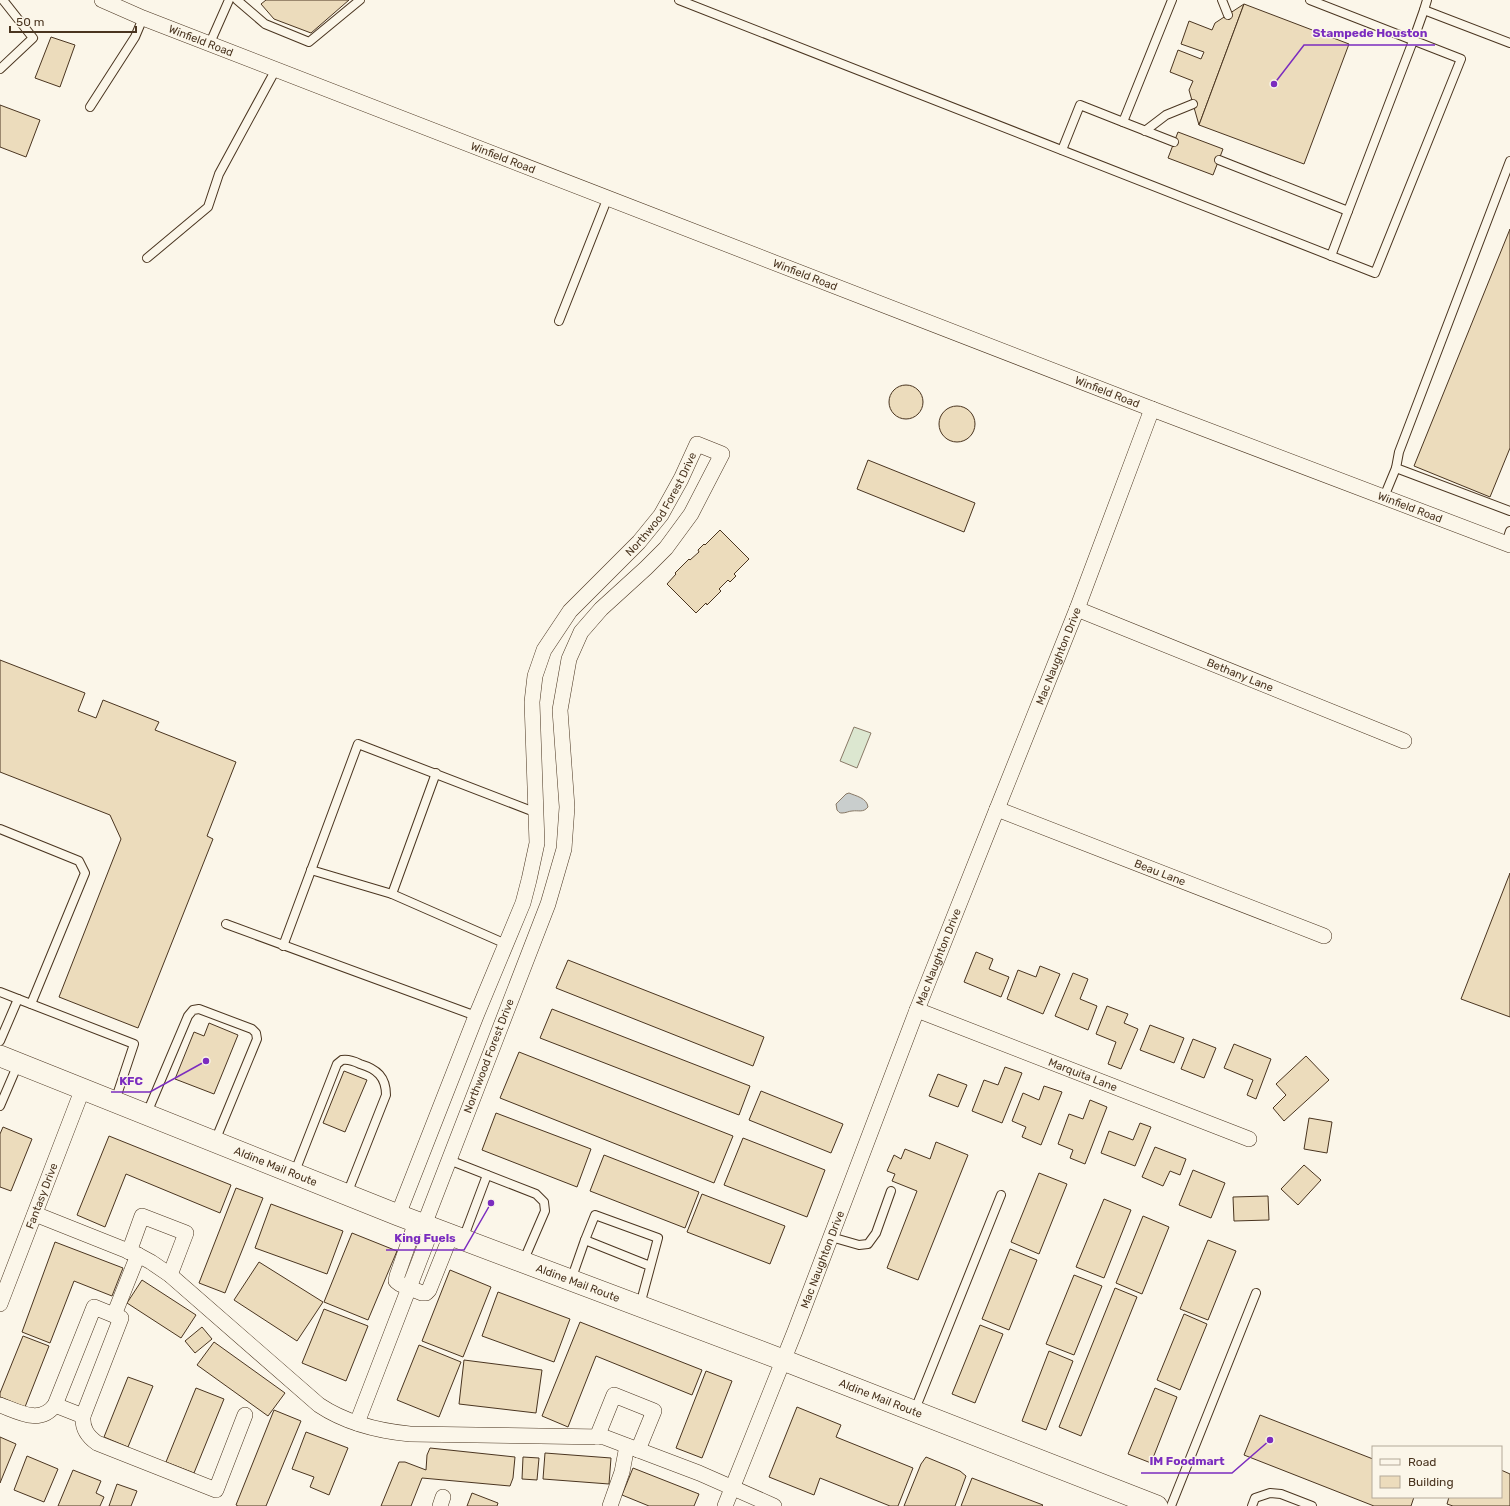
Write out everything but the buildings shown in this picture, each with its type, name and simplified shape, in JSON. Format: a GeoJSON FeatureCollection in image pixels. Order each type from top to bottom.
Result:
{"type":"FeatureCollection","features":[{"type":"Feature","properties":{"kind":"main road","name":"Aldine Mail Route"},"geometry":{"type":"LineString","coordinates":[[9,1060],[83,1088],[431,1228],[783,1360],[1130,1501],[1157,1506]]}},
{"type":"Feature","properties":{"kind":"street","name":"Winfield Road"},"geometry":{"type":"LineString","coordinates":[[102,0],[143,18],[1152,409],[1384,497],[1509,540]]}},
{"type":"Feature","properties":{"kind":"street","name":"Mac Naughton Drive"},"geometry":{"type":"LineString","coordinates":[[725,1506],[831,1237],[996,809],[1077,609],[1152,409]]}},
{"type":"Feature","properties":{"kind":"street","name":"Northwood Forest Drive"},"geometry":{"type":"LineString","coordinates":[[697,444],[722,454],[691,514],[666,548],[601,609],[581,632],[569,659],[560,710],[567,807],[564,849],[553,887],[449,1160],[431,1228],[476,1016],[523,902],[537,843],[532,702],[535,676],[544,650],[570,611],[640,542],[660,515],[682,478],[697,444]]}},
{"type":"Feature","properties":{"kind":"street","name":"Bethany Lane"},"geometry":{"type":"LineString","coordinates":[[1077,609],[1404,740]]}},
{"type":"Feature","properties":{"kind":"street"},"geometry":{"type":"LineString","coordinates":[[544,650],[569,659]]}},
{"type":"Feature","properties":{"kind":"street","name":"Beau Lane"},"geometry":{"type":"LineString","coordinates":[[996,809],[1324,936]]}},
{"type":"Feature","properties":{"kind":"street"},"geometry":{"type":"LineString","coordinates":[[529,880],[553,887]]}},
{"type":"Feature","properties":{"kind":"street","name":"Marquita Lane"},"geometry":{"type":"LineString","coordinates":[[918,1010],[1249,1139]]}},
{"type":"Feature","properties":{"kind":"street","name":"Fantasy Drive"},"geometry":{"type":"LineString","coordinates":[[0,1304],[83,1088]]}},
{"type":"Feature","properties":{"kind":"street"},"geometry":{"type":"LineString","coordinates":[[35,1214],[133,1253],[151,1262],[170,1275],[319,1405],[330,1412],[357,1423],[390,1432],[410,1434],[604,1437],[699,1473],[774,1506]]}},
{"type":"Feature","properties":{"kind":"street"},"geometry":{"type":"LineString","coordinates":[[114,1315],[133,1253],[142,1216],[186,1233],[170,1275]]}},
{"type":"Feature","properties":{"kind":"street"},"geometry":{"type":"LineString","coordinates":[[431,1228],[429,1290],[426,1293],[422,1293],[396,1281],[397,1276],[431,1228]]}},
{"type":"Feature","properties":{"kind":"street"},"geometry":{"type":"LineString","coordinates":[[357,1423],[409,1288]]}},
{"type":"Feature","properties":{"kind":"street"},"geometry":{"type":"LineString","coordinates":[[0,1405],[22,1413],[36,1416],[47,1414],[55,1405],[94,1307],[121,1318],[83,1416],[84,1429],[91,1439],[97,1443],[216,1490],[245,1415]]}},
{"type":"Feature","properties":{"kind":"street"},"geometry":{"type":"LineString","coordinates":[[597,1437],[614,1395],[654,1411],[633,1448],[622,1472],[610,1506]]}},
{"type":"Feature","properties":{"kind":"street"},"geometry":{"type":"LineString","coordinates":[[55,1405],[83,1416]]}},
{"type":"Feature","properties":{"kind":"street"},"geometry":{"type":"LineString","coordinates":[[601,1506],[602,1504],[606,1506]]}},
{"type":"Feature","properties":{"kind":"lane"},"geometry":{"type":"LineString","coordinates":[[0,69],[34,38],[3,0]]}},
{"type":"Feature","properties":{"kind":"lane"},"geometry":{"type":"LineString","coordinates":[[210,43],[229,0]]}},
{"type":"Feature","properties":{"kind":"lane"},"geometry":{"type":"LineString","coordinates":[[237,0],[265,24],[309,42],[360,0]]}},
{"type":"Feature","properties":{"kind":"lane"},"geometry":{"type":"LineString","coordinates":[[679,0],[1375,273],[1461,59],[1310,0]]}},
{"type":"Feature","properties":{"kind":"lane"},"geometry":{"type":"LineString","coordinates":[[1123,122],[1172,0]]}},
{"type":"Feature","properties":{"kind":"lane"},"geometry":{"type":"LineString","coordinates":[[1222,0],[1228,15]]}},
{"type":"Feature","properties":{"kind":"lane"},"geometry":{"type":"LineString","coordinates":[[1331,256],[1413,41],[1427,0]]}},
{"type":"Feature","properties":{"kind":"lane"},"geometry":{"type":"LineString","coordinates":[[1424,10],[1510,43]]}},
{"type":"Feature","properties":{"kind":"lane"},"geometry":{"type":"LineString","coordinates":[[90,107],[136,36],[143,18]]}},
{"type":"Feature","properties":{"kind":"lane"},"geometry":{"type":"LineString","coordinates":[[147,258],[208,207],[218,174],[276,69]]}},
{"type":"Feature","properties":{"kind":"lane"},"geometry":{"type":"LineString","coordinates":[[1145,131],[1166,115],[1193,104]]}},
{"type":"Feature","properties":{"kind":"lane"},"geometry":{"type":"LineString","coordinates":[[1062,150],[1080,105],[1174,142]]}},
{"type":"Feature","properties":{"kind":"lane"},"geometry":{"type":"LineString","coordinates":[[1220,160],[1348,211]]}},
{"type":"Feature","properties":{"kind":"lane"},"geometry":{"type":"LineString","coordinates":[[1384,497],[1396,468],[1398,452],[1510,161]]}},
{"type":"Feature","properties":{"kind":"lane"},"geometry":{"type":"LineString","coordinates":[[559,321],[608,197]]}},
{"type":"Feature","properties":{"kind":"lane"},"geometry":{"type":"LineString","coordinates":[[1396,468],[1510,512]]}},
{"type":"Feature","properties":{"kind":"lane"},"geometry":{"type":"LineString","coordinates":[[283,946],[358,744],[537,813]]}},
{"type":"Feature","properties":{"kind":"lane"},"geometry":{"type":"LineString","coordinates":[[392,894],[436,773]]}},
{"type":"Feature","properties":{"kind":"lane"},"geometry":{"type":"LineString","coordinates":[[0,830],[79,861],[85,873],[31,1004]]}},
{"type":"Feature","properties":{"kind":"lane"},"geometry":{"type":"LineString","coordinates":[[311,870],[392,894],[506,944]]}},
{"type":"Feature","properties":{"kind":"lane"},"geometry":{"type":"LineString","coordinates":[[226,924],[476,1016]]}},
{"type":"Feature","properties":{"kind":"lane"},"geometry":{"type":"LineString","coordinates":[[0,992],[134,1044],[115,1101]]}},
{"type":"Feature","properties":{"kind":"lane"},"geometry":{"type":"LineString","coordinates":[[0,1041],[18,999]]}},
{"type":"Feature","properties":{"kind":"lane"},"geometry":{"type":"LineString","coordinates":[[146,1114],[188,1016],[193,1010],[199,1009],[252,1029],[256,1032],[257,1039],[215,1142]]}},
{"type":"Feature","properties":{"kind":"lane"},"geometry":{"type":"LineString","coordinates":[[0,1106],[9,1060]]}},
{"type":"Feature","properties":{"kind":"lane"},"geometry":{"type":"LineString","coordinates":[[294,1174],[337,1064],[342,1060],[348,1060],[372,1068],[383,1080],[386,1088],[386,1096],[347,1195]]}},
{"type":"Feature","properties":{"kind":"lane"},"geometry":{"type":"LineString","coordinates":[[449,1160],[536,1194],[544,1202],[545,1211],[522,1262]]}},
{"type":"Feature","properties":{"kind":"lane"},"geometry":{"type":"LineString","coordinates":[[431,1228],[487,1175]]}},
{"type":"Feature","properties":{"kind":"lane"},"geometry":{"type":"LineString","coordinates":[[831,1237],[859,1245],[868,1244],[876,1233],[891,1191]]}},
{"type":"Feature","properties":{"kind":"lane"},"geometry":{"type":"LineString","coordinates":[[914,1412],[1001,1195]]}},
{"type":"Feature","properties":{"kind":"lane"},"geometry":{"type":"LineString","coordinates":[[570,1280],[595,1215],[658,1238],[639,1306]]}},
{"type":"Feature","properties":{"kind":"lane"},"geometry":{"type":"LineString","coordinates":[[585,1240],[650,1266]]}},
{"type":"Feature","properties":{"kind":"lane"},"geometry":{"type":"LineString","coordinates":[[1172,1506],[1256,1293]]}},
{"type":"Feature","properties":{"kind":"lane"},"geometry":{"type":"LineString","coordinates":[[1252,1506],[1256,1498],[1270,1493],[1281,1494],[1312,1506]]}},
{"type":"Feature","properties":{"kind":"green space"},"geometry":{"type":"Polygon","coordinates":[[[854,727],[871,733],[857,768],[840,761],[854,727]]]}},
{"type":"Feature","properties":{"kind":"shaded area"},"geometry":{"type":"Polygon","coordinates":[[[849,793],[866,801],[868,807],[863,811],[839,812],[836,804],[849,793]]]}},
{"type":"Feature","properties":{"kind":"place","name":"Stampede Houston"},"geometry":{"type":"Point","coordinates":[1274,84]}},
{"type":"Feature","properties":{"kind":"place","name":"KFC"},"geometry":{"type":"Point","coordinates":[206,1061]}},
{"type":"Feature","properties":{"kind":"place","name":"King Fuels"},"geometry":{"type":"Point","coordinates":[491,1203]}},
{"type":"Feature","properties":{"kind":"place","name":"IM Foodmart"},"geometry":{"type":"Point","coordinates":[1270,1440]}}]}
